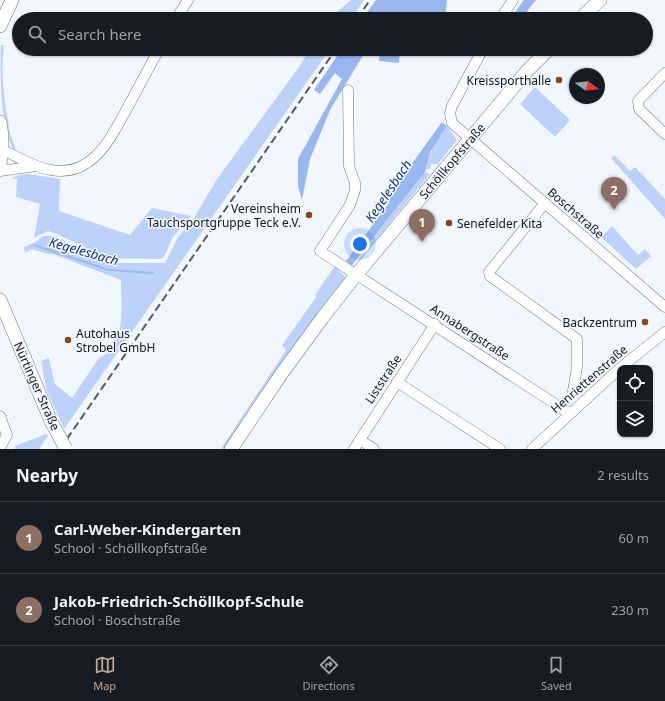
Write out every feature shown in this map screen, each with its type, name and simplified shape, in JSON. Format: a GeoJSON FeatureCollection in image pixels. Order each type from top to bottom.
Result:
{"type":"FeatureCollection","features":[{"type":"Feature","properties":{"kind":"main road"},"geometry":{"type":"LineString","coordinates":[[0,26],[12,0]]}},
{"type":"Feature","properties":{"kind":"main road"},"geometry":{"type":"LineString","coordinates":[[587,12],[600,0]]}},
{"type":"Feature","properties":{"kind":"main road","name":"Schöllkopfstraße"},"geometry":{"type":"LineString","coordinates":[[232,449],[282,373],[356,275],[527,71],[542,56]]}},
{"type":"Feature","properties":{"kind":"main road"},"geometry":{"type":"LineString","coordinates":[[0,122],[0,166]]}},
{"type":"Feature","properties":{"kind":"main road","name":"Nürtinger Straße"},"geometry":{"type":"LineString","coordinates":[[0,300],[52,421],[66,449]]}},
{"type":"Feature","properties":{"kind":"street"},"geometry":{"type":"LineString","coordinates":[[180,12],[188,0]]}},
{"type":"Feature","properties":{"kind":"street"},"geometry":{"type":"LineString","coordinates":[[505,12],[513,0]]}},
{"type":"Feature","properties":{"kind":"street"},"geometry":{"type":"LineString","coordinates":[[1,149],[36,166],[53,171],[67,170],[86,164],[99,153],[110,138],[156,56]]}},
{"type":"Feature","properties":{"kind":"street","name":"Boschstraße"},"geometry":{"type":"LineString","coordinates":[[479,56],[450,113],[452,123],[665,307]]}},
{"type":"Feature","properties":{"kind":"street"},"geometry":{"type":"LineString","coordinates":[[665,72],[638,101],[639,109],[665,134]]}},
{"type":"Feature","properties":{"kind":"street"},"geometry":{"type":"LineString","coordinates":[[348,90],[349,166],[355,183],[355,190],[350,205],[320,250],[356,275]]}},
{"type":"Feature","properties":{"kind":"street"},"geometry":{"type":"LineString","coordinates":[[0,171],[36,166]]}},
{"type":"Feature","properties":{"kind":"street"},"geometry":{"type":"LineString","coordinates":[[545,203],[489,272],[490,276],[577,339],[577,367],[573,391]]}},
{"type":"Feature","properties":{"kind":"street","name":"Annabergstraße"},"geometry":{"type":"LineString","coordinates":[[356,275],[435,324],[569,413]]}},
{"type":"Feature","properties":{"kind":"street","name":"Liststraße"},"geometry":{"type":"LineString","coordinates":[[354,449],[435,324]]}},
{"type":"Feature","properties":{"kind":"street","name":"Henriettenstraße"},"geometry":{"type":"LineString","coordinates":[[532,449],[569,413],[619,369],[665,332]]}},
{"type":"Feature","properties":{"kind":"street"},"geometry":{"type":"LineString","coordinates":[[397,382],[500,449]]}},
{"type":"Feature","properties":{"kind":"street"},"geometry":{"type":"LineString","coordinates":[[0,416],[7,435],[0,448]]}},
{"type":"Feature","properties":{"kind":"street"},"geometry":{"type":"LineString","coordinates":[[360,440],[374,449]]}},
{"type":"Feature","properties":{"kind":"shaded area"},"geometry":{"type":"Polygon","coordinates":[[[351,0],[364,0],[356,12],[337,12],[351,0]]]}},
{"type":"Feature","properties":{"kind":"shaded area"},"geometry":{"type":"Polygon","coordinates":[[[376,0],[447,0],[446,12],[367,12],[376,0]]]}},
{"type":"Feature","properties":{"kind":"shaded area"},"geometry":{"type":"Polygon","coordinates":[[[524,0],[536,0],[527,12],[515,12],[524,0]]]}},
{"type":"Feature","properties":{"kind":"shaded area"},"geometry":{"type":"Polygon","coordinates":[[[1,45],[4,45],[3,78],[5,100],[10,133],[15,146],[15,151],[10,143],[4,116],[1,84],[1,45]]]}},
{"type":"Feature","properties":{"kind":"shaded area"},"geometry":{"type":"Polygon","coordinates":[[[306,56],[325,56],[64,429],[47,391],[41,361],[49,358],[55,384],[72,398],[99,358],[108,353],[114,345],[120,324],[121,280],[53,254],[31,249],[25,253],[24,247],[34,243],[43,236],[55,236],[108,263],[165,263],[178,237],[194,218],[217,179],[306,56]]]}},
{"type":"Feature","properties":{"kind":"shaded area"},"geometry":{"type":"Polygon","coordinates":[[[337,56],[363,56],[330,110],[310,159],[302,200],[298,186],[298,159],[342,79],[335,73],[320,94],[314,90],[337,56]]]}},
{"type":"Feature","properties":{"kind":"shaded area"},"geometry":{"type":"Polygon","coordinates":[[[379,56],[400,56],[399,63],[379,61],[379,56]]]}},
{"type":"Feature","properties":{"kind":"shaded area"},"geometry":{"type":"Polygon","coordinates":[[[535,87],[570,120],[555,137],[520,104],[535,87]]]}},
{"type":"Feature","properties":{"kind":"shaded area"},"geometry":{"type":"Polygon","coordinates":[[[442,122],[447,126],[430,152],[425,172],[352,265],[346,261],[389,203],[390,194],[442,122]]]}},
{"type":"Feature","properties":{"kind":"shaded area"},"geometry":{"type":"Polygon","coordinates":[[[447,126],[457,140],[438,164],[431,164],[430,169],[426,169],[430,152],[447,126]]]}},
{"type":"Feature","properties":{"kind":"shaded area"},"geometry":{"type":"Polygon","coordinates":[[[614,155],[630,171],[635,167],[665,199],[665,219],[611,158],[614,155]]]}},
{"type":"Feature","properties":{"kind":"shaded area"},"geometry":{"type":"Polygon","coordinates":[[[425,172],[430,174],[369,248],[366,248],[425,172]]]}},
{"type":"Feature","properties":{"kind":"shaded area"},"geometry":{"type":"Polygon","coordinates":[[[28,174],[60,179],[59,211],[130,235],[152,208],[191,216],[173,237],[164,257],[160,259],[108,258],[48,231],[34,238],[40,204],[16,197],[17,179],[12,178],[19,175],[28,174]]]}},
{"type":"Feature","properties":{"kind":"shaded area"},"geometry":{"type":"Polygon","coordinates":[[[612,226],[638,255],[645,249],[651,256],[636,269],[601,237],[612,226]]]}},
{"type":"Feature","properties":{"kind":"shaded area"},"geometry":{"type":"Polygon","coordinates":[[[335,266],[346,278],[225,449],[221,449],[286,350],[282,345],[317,296],[315,295],[335,266]]]}},
{"type":"Feature","properties":{"kind":"shaded area"},"geometry":{"type":"Polygon","coordinates":[[[46,434],[48,436],[39,449],[15,449],[15,446],[46,434]]]}},
{"type":"Feature","properties":{"kind":"waterway","name":"Kegelesbach"},"geometry":{"type":"LineString","coordinates":[[517,12],[526,0]]}},
{"type":"Feature","properties":{"kind":"waterway","name":"Kegelesbach"},"geometry":{"type":"LineString","coordinates":[[351,262],[440,131]]}},
{"type":"Feature","properties":{"kind":"waterway","name":"Kegelesbach"},"geometry":{"type":"LineString","coordinates":[[34,245],[109,270],[153,273]]}},
{"type":"Feature","properties":{"kind":"railway"},"geometry":{"type":"LineString","coordinates":[[362,12],[370,0]]}},
{"type":"Feature","properties":{"kind":"railway"},"geometry":{"type":"LineString","coordinates":[[60,449],[331,56]]}},
{"type":"Feature","properties":{"kind":"place","name":"Kreissporthalle"},"geometry":{"type":"Point","coordinates":[559,80]}},
{"type":"Feature","properties":{"kind":"place","name":"Jakob-Friedrich-Schöllkopf-Schule"},"geometry":{"type":"Point","coordinates":[614,210]}},
{"type":"Feature","properties":{"kind":"place","name":"Vereinsheim Tauchsportgruppe Teck e.V."},"geometry":{"type":"Point","coordinates":[309,215]}},
{"type":"Feature","properties":{"kind":"place","name":"Senefelder Kita"},"geometry":{"type":"Point","coordinates":[449,223]}},
{"type":"Feature","properties":{"kind":"place","name":"Carl-Weber-Kindergarten"},"geometry":{"type":"Point","coordinates":[422,242]}},
{"type":"Feature","properties":{"kind":"place","name":"Backzentrum"},"geometry":{"type":"Point","coordinates":[645,322]}},
{"type":"Feature","properties":{"kind":"place","name":"Autohaus Strobel GmbH"},"geometry":{"type":"Point","coordinates":[68,340]}}]}
